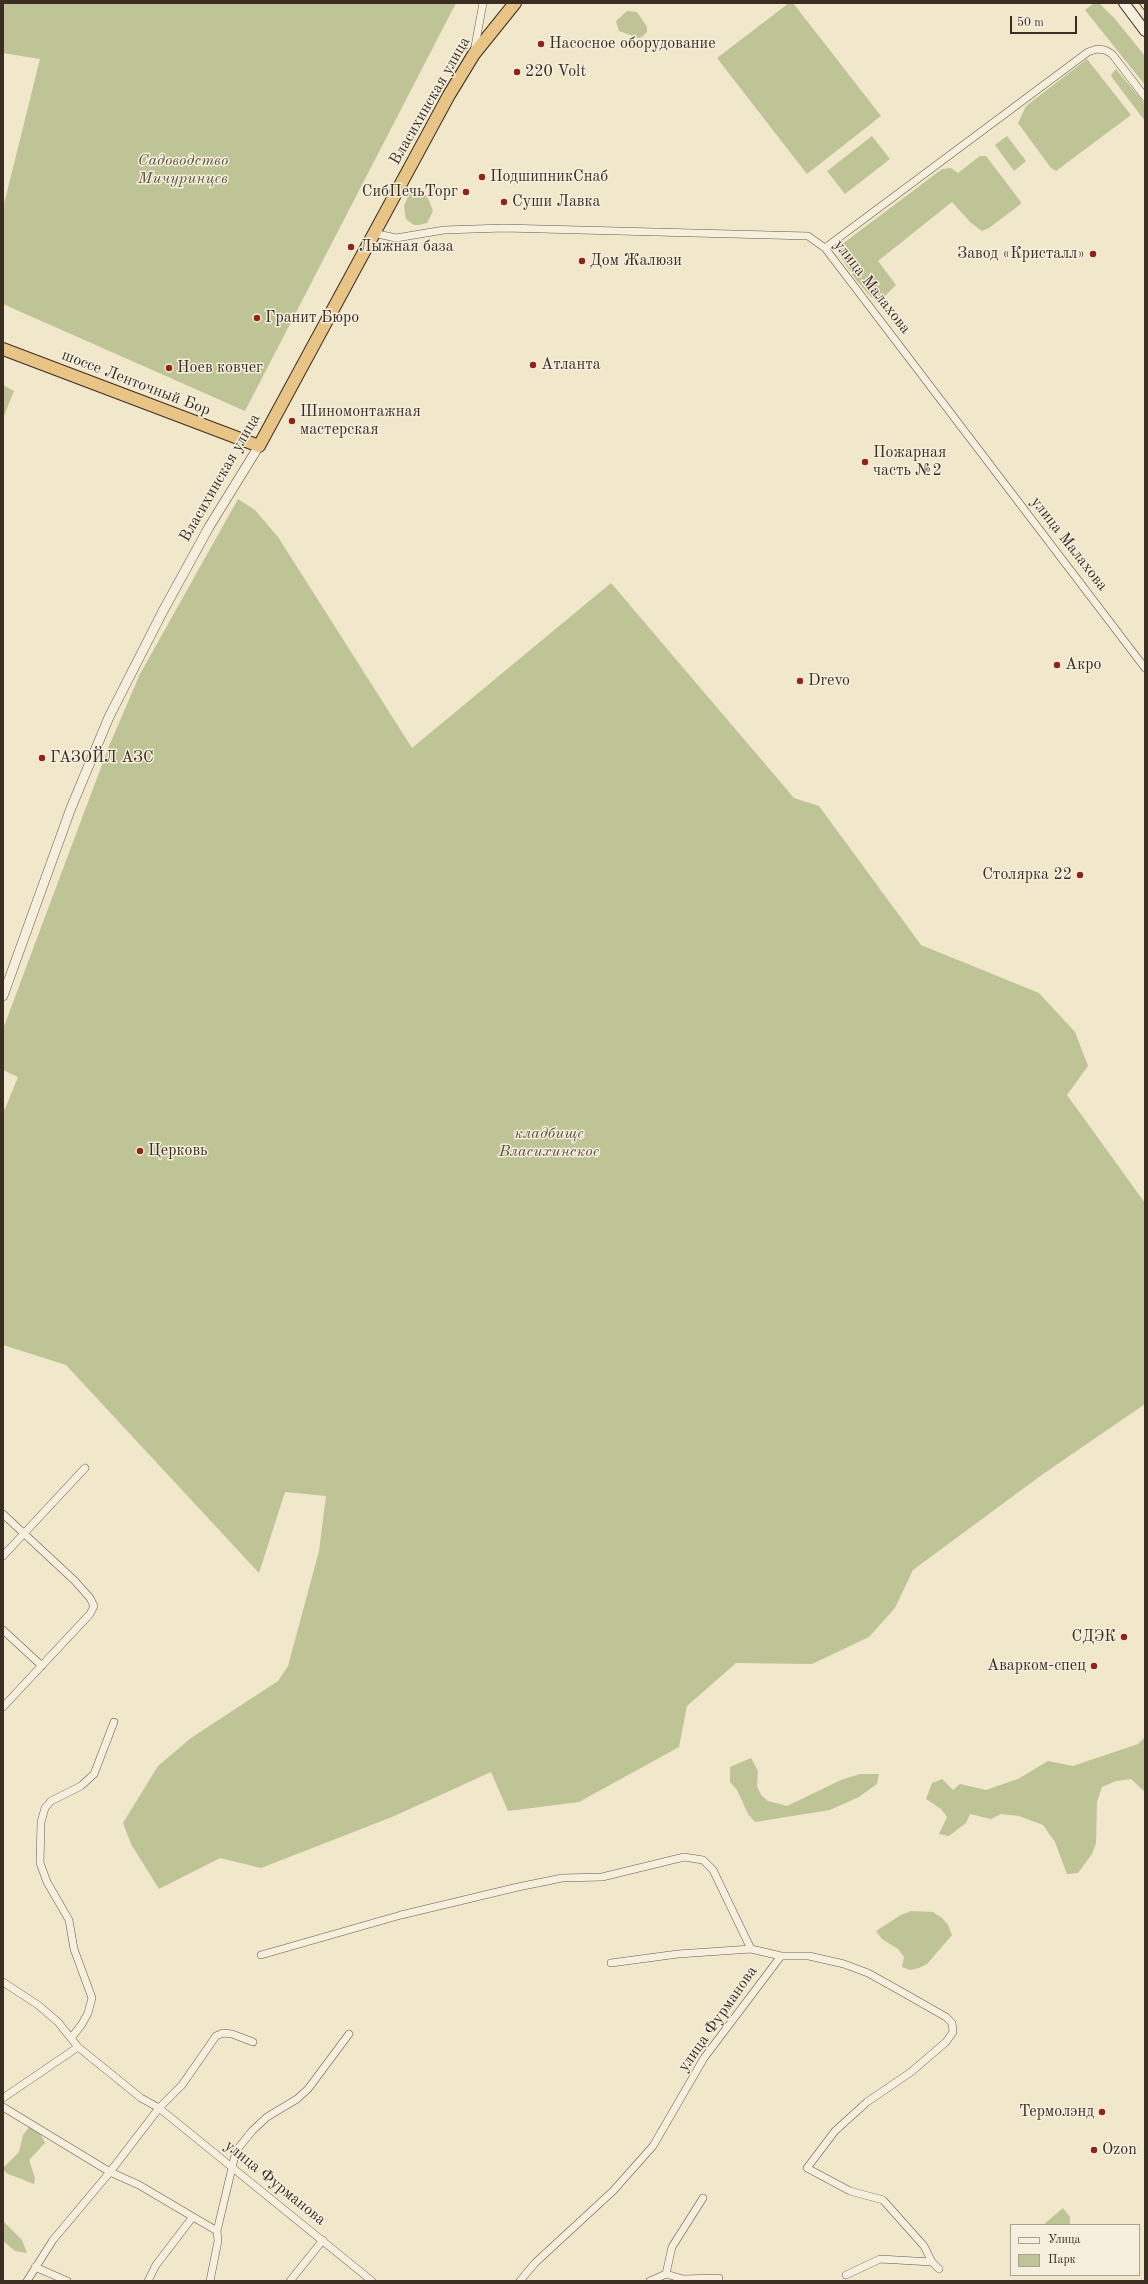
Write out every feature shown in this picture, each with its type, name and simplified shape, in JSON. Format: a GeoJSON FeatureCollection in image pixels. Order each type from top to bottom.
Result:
{"type":"FeatureCollection","features":[{"type":"Feature","properties":{"kind":"highway","name":"Власихинская улица"},"geometry":{"type":"LineString","coordinates":[[259,446],[432,124],[474,54],[515,3]]}},
{"type":"Feature","properties":{"kind":"highway","name":"шоссе Ленточный Бор"},"geometry":{"type":"LineString","coordinates":[[3,349],[259,446]]}},
{"type":"Feature","properties":{"kind":"main road"},"geometry":{"type":"LineString","coordinates":[[1124,3],[1145,31]]}},
{"type":"Feature","properties":{"kind":"street"},"geometry":{"type":"LineString","coordinates":[[474,54],[483,3]]}},
{"type":"Feature","properties":{"kind":"street"},"geometry":{"type":"LineString","coordinates":[[824,248],[1088,52],[1098,49],[1105,50],[1112,54],[1145,97]]}},
{"type":"Feature","properties":{"kind":"street","name":"улица Малахова"},"geometry":{"type":"LineString","coordinates":[[373,233],[396,238],[444,230],[504,228],[808,236],[824,248],[1145,668]]}},
{"type":"Feature","properties":{"kind":"street","name":"Власихинская улица"},"geometry":{"type":"LineString","coordinates":[[3,996],[71,808],[109,717],[163,611],[209,527],[259,446]]}},
{"type":"Feature","properties":{"kind":"street"},"geometry":{"type":"LineString","coordinates":[[3,1556],[85,1468]]}},
{"type":"Feature","properties":{"kind":"street"},"geometry":{"type":"LineString","coordinates":[[3,1514],[75,1581],[90,1598],[94,1606],[90,1614],[3,1707]]}},
{"type":"Feature","properties":{"kind":"street"},"geometry":{"type":"LineString","coordinates":[[3,1630],[42,1666]]}},
{"type":"Feature","properties":{"kind":"street"},"geometry":{"type":"LineString","coordinates":[[72,2037],[88,2013],[92,1998],[74,1949],[69,1920],[47,1882],[40,1863],[41,1822],[45,1808],[51,1801],[81,1786],[94,1774],[114,1722]]}},
{"type":"Feature","properties":{"kind":"street"},"geometry":{"type":"LineString","coordinates":[[261,1954],[401,1916],[518,1887],[562,1878],[602,1876],[684,1857],[703,1860],[713,1870],[752,1949]]}},
{"type":"Feature","properties":{"kind":"street","name":"улица Фурманова"},"geometry":{"type":"LineString","coordinates":[[520,2281],[535,2263],[613,2191],[653,2146],[704,2058],[781,1956],[752,1949],[678,1954],[611,1963]]}},
{"type":"Feature","properties":{"kind":"street"},"geometry":{"type":"LineString","coordinates":[[781,1956],[809,1956],[844,1964],[888,1984],[946,2017],[952,2024],[953,2032],[946,2042],[912,2072],[867,2102],[835,2131],[807,2168],[850,2191],[884,2200],[924,2246],[932,2262],[939,2269]]}},
{"type":"Feature","properties":{"kind":"street"},"geometry":{"type":"LineString","coordinates":[[3,1982],[38,2005],[72,2037],[78,2047],[3,2098]]}},
{"type":"Feature","properties":{"kind":"street"},"geometry":{"type":"LineString","coordinates":[[27,2281],[53,2240],[110,2172],[159,2108],[182,2084],[216,2036],[223,2033],[232,2034],[253,2042]]}},
{"type":"Feature","properties":{"kind":"street"},"geometry":{"type":"LineString","coordinates":[[210,2281],[218,2241],[217,2231],[234,2167],[236,2151],[252,2130],[267,2118],[297,2099],[308,2089],[349,2034]]}},
{"type":"Feature","properties":{"kind":"street","name":"улица Фурманова"},"geometry":{"type":"LineString","coordinates":[[78,2047],[141,2098],[159,2108],[234,2167],[372,2281]]}},
{"type":"Feature","properties":{"kind":"street"},"geometry":{"type":"LineString","coordinates":[[3,2107],[110,2172],[139,2185],[192,2218],[217,2231]]}},
{"type":"Feature","properties":{"kind":"street"},"geometry":{"type":"LineString","coordinates":[[666,2274],[672,2247],[703,2198]]}},
{"type":"Feature","properties":{"kind":"street"},"geometry":{"type":"LineString","coordinates":[[148,2281],[156,2265],[192,2218]]}},
{"type":"Feature","properties":{"kind":"street"},"geometry":{"type":"LineString","coordinates":[[290,2281],[323,2240]]}},
{"type":"Feature","properties":{"kind":"street"},"geometry":{"type":"LineString","coordinates":[[846,2275],[880,2259],[932,2262]]}},
{"type":"Feature","properties":{"kind":"street"},"geometry":{"type":"LineString","coordinates":[[35,2267],[67,2281]]}},
{"type":"Feature","properties":{"kind":"street"},"geometry":{"type":"LineString","coordinates":[[650,2281],[666,2274],[682,2280],[719,2278]]}},
{"type":"Feature","properties":{"kind":"green space","name":"Садоводство Мичуринцев"},"geometry":{"type":"Polygon","coordinates":[[[3,3],[456,3],[245,411],[3,304],[3,208],[40,59],[3,53],[3,3]]]}},
{"type":"Feature","properties":{"kind":"green space"},"geometry":{"type":"Polygon","coordinates":[[[789,3],[793,3],[881,116],[807,174],[717,58],[789,3]]]}},
{"type":"Feature","properties":{"kind":"green space"},"geometry":{"type":"Polygon","coordinates":[[[1094,3],[1099,3],[1115,19],[1145,56],[1145,85],[1085,10],[1094,3]]]}},
{"type":"Feature","properties":{"kind":"green space"},"geometry":{"type":"Polygon","coordinates":[[[627,11],[637,12],[647,27],[647,32],[643,36],[639,38],[619,31],[616,21],[627,11]]]}},
{"type":"Feature","properties":{"kind":"green space"},"geometry":{"type":"Polygon","coordinates":[[[1087,59],[1131,115],[1056,171],[1051,168],[1018,123],[1026,106],[1087,59]]]}},
{"type":"Feature","properties":{"kind":"green space"},"geometry":{"type":"Polygon","coordinates":[[[1116,69],[1145,104],[1145,121],[1113,79],[1111,75],[1116,69]]]}},
{"type":"Feature","properties":{"kind":"green space"},"geometry":{"type":"Polygon","coordinates":[[[872,136],[890,159],[845,194],[827,171],[872,136]]]}},
{"type":"Feature","properties":{"kind":"green space"},"geometry":{"type":"Polygon","coordinates":[[[1007,136],[1026,161],[1014,171],[995,145],[1007,136]]]}},
{"type":"Feature","properties":{"kind":"green space"},"geometry":{"type":"Polygon","coordinates":[[[980,156],[986,156],[1021,204],[989,228],[982,231],[971,223],[952,202],[878,261],[896,285],[882,299],[872,298],[856,280],[842,259],[839,252],[841,245],[942,169],[951,168],[958,173],[980,156]]]}},
{"type":"Feature","properties":{"kind":"green space"},"geometry":{"type":"Polygon","coordinates":[[[416,190],[427,196],[433,211],[427,223],[419,225],[414,225],[406,219],[404,206],[409,194],[416,190]]]}},
{"type":"Feature","properties":{"kind":"green space"},"geometry":{"type":"Polygon","coordinates":[[[3,385],[14,391],[3,418],[3,385]]]}},
{"type":"Feature","properties":{"kind":"green space","name":"кладбище Власихинское"},"geometry":{"type":"Polygon","coordinates":[[[238,499],[255,510],[278,537],[412,748],[611,583],[794,798],[819,806],[921,945],[1039,993],[1075,1032],[1088,1066],[1067,1095],[1145,1203],[1145,1404],[1043,1474],[913,1570],[895,1608],[869,1637],[812,1664],[736,1663],[687,1706],[679,1747],[579,1802],[508,1811],[491,1772],[392,1817],[261,1868],[220,1858],[159,1889],[131,1844],[123,1823],[158,1766],[191,1738],[278,1681],[288,1666],[319,1551],[326,1496],[285,1492],[259,1573],[66,1365],[3,1345],[3,1109],[5,1109],[18,1077],[3,1070],[3,1029],[109,746],[140,674],[238,499]]]}},
{"type":"Feature","properties":{"kind":"green space"},"geometry":{"type":"Polygon","coordinates":[[[1145,1737],[1145,1792],[1131,1779],[1116,1781],[1102,1787],[1097,1802],[1096,1843],[1092,1854],[1078,1873],[1067,1874],[1055,1842],[1043,1825],[1019,1816],[1001,1814],[991,1819],[970,1814],[966,1823],[949,1836],[939,1834],[947,1817],[941,1809],[926,1799],[932,1783],[942,1779],[953,1790],[960,1784],[986,1790],[1018,1779],[1048,1761],[1073,1766],[1138,1744],[1145,1737]]]}},
{"type":"Feature","properties":{"kind":"green space"},"geometry":{"type":"Polygon","coordinates":[[[751,1758],[758,1771],[757,1786],[761,1795],[768,1801],[787,1806],[841,1780],[860,1774],[879,1774],[877,1784],[859,1797],[830,1810],[755,1822],[748,1814],[737,1790],[730,1782],[730,1767],[751,1758]]]}},
{"type":"Feature","properties":{"kind":"green space"},"geometry":{"type":"Polygon","coordinates":[[[911,1911],[933,1912],[942,1918],[948,1925],[952,1935],[927,1964],[910,1970],[902,1967],[904,1957],[898,1949],[882,1939],[876,1931],[901,1915],[911,1911]]]}},
{"type":"Feature","properties":{"kind":"green space"},"geometry":{"type":"Polygon","coordinates":[[[34,2121],[45,2143],[29,2160],[35,2178],[34,2184],[6,2173],[3,2168],[19,2152],[23,2135],[34,2121]]]}},
{"type":"Feature","properties":{"kind":"green space"},"geometry":{"type":"Polygon","coordinates":[[[1063,2208],[1070,2217],[1070,2224],[1044,2224],[1063,2208]]]}},
{"type":"Feature","properties":{"kind":"green space"},"geometry":{"type":"Polygon","coordinates":[[[3,2221],[22,2240],[27,2253],[15,2251],[3,2241],[3,2221]]]}},
{"type":"Feature","properties":{"kind":"tram line"},"geometry":{"type":"LineString","coordinates":[[1139,3],[1145,11]]}},
{"type":"Feature","properties":{"kind":"place","name":"Насосное оборудование"},"geometry":{"type":"Point","coordinates":[541,44]}},
{"type":"Feature","properties":{"kind":"place","name":"220 Volt"},"geometry":{"type":"Point","coordinates":[517,72]}},
{"type":"Feature","properties":{"kind":"place","name":"ПодшипникСнаб"},"geometry":{"type":"Point","coordinates":[482,177]}},
{"type":"Feature","properties":{"kind":"place","name":"СибПечьТорг"},"geometry":{"type":"Point","coordinates":[466,192]}},
{"type":"Feature","properties":{"kind":"place","name":"Суши Лавка"},"geometry":{"type":"Point","coordinates":[504,202]}},
{"type":"Feature","properties":{"kind":"place","name":"Лыжная база"},"geometry":{"type":"Point","coordinates":[351,247]}},
{"type":"Feature","properties":{"kind":"place","name":"Завод «Кристалл»"},"geometry":{"type":"Point","coordinates":[1093,254]}},
{"type":"Feature","properties":{"kind":"place","name":"Дом Жалюзи"},"geometry":{"type":"Point","coordinates":[582,261]}},
{"type":"Feature","properties":{"kind":"place","name":"Гранит Бюро"},"geometry":{"type":"Point","coordinates":[257,318]}},
{"type":"Feature","properties":{"kind":"place","name":"Атланта"},"geometry":{"type":"Point","coordinates":[533,365]}},
{"type":"Feature","properties":{"kind":"place","name":"Ноев ковчег"},"geometry":{"type":"Point","coordinates":[169,368]}},
{"type":"Feature","properties":{"kind":"place","name":"Шиномонтажная мастерская"},"geometry":{"type":"Point","coordinates":[292,421]}},
{"type":"Feature","properties":{"kind":"place","name":"Пожарная часть №2"},"geometry":{"type":"Point","coordinates":[865,462]}},
{"type":"Feature","properties":{"kind":"place","name":"Акро"},"geometry":{"type":"Point","coordinates":[1057,665]}},
{"type":"Feature","properties":{"kind":"place","name":"Drevo"},"geometry":{"type":"Point","coordinates":[800,681]}},
{"type":"Feature","properties":{"kind":"place","name":"ГАЗОЙЛ АЗС"},"geometry":{"type":"Point","coordinates":[42,758]}},
{"type":"Feature","properties":{"kind":"place","name":"Столярка 22"},"geometry":{"type":"Point","coordinates":[1080,875]}},
{"type":"Feature","properties":{"kind":"place","name":"Церковь"},"geometry":{"type":"Point","coordinates":[140,1151]}},
{"type":"Feature","properties":{"kind":"place","name":"СДЭК"},"geometry":{"type":"Point","coordinates":[1124,1637]}},
{"type":"Feature","properties":{"kind":"place","name":"Аварком-спец"},"geometry":{"type":"Point","coordinates":[1094,1666]}},
{"type":"Feature","properties":{"kind":"place","name":"Термолэнд"},"geometry":{"type":"Point","coordinates":[1102,2112]}},
{"type":"Feature","properties":{"kind":"place","name":"Ozon"},"geometry":{"type":"Point","coordinates":[1094,2150]}}]}
